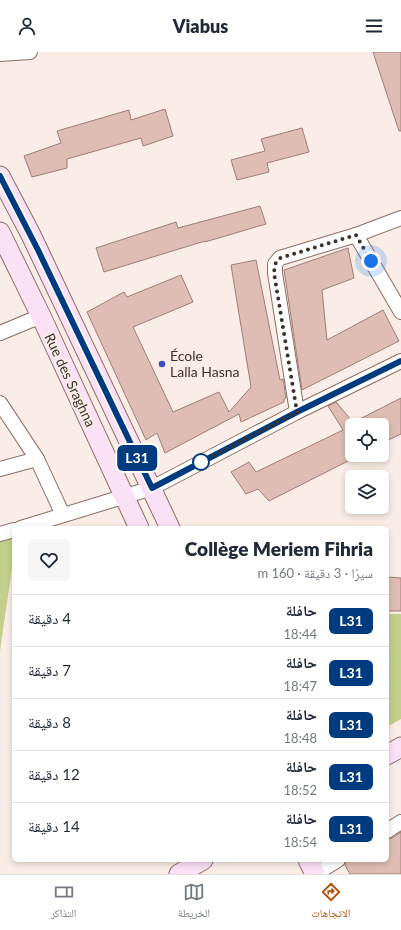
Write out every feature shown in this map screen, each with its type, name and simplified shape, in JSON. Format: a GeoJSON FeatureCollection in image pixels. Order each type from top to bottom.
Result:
{"type":"FeatureCollection","features":[{"type":"Feature","properties":{"kind":"street"},"geometry":{"type":"LineString","coordinates":[[0,54],[30,52]]}},
{"type":"Feature","properties":{"kind":"street","name":"Rue des Sraghna"},"geometry":{"type":"LineString","coordinates":[[0,176],[38,250],[169,526]]}},
{"type":"Feature","properties":{"kind":"street"},"geometry":{"type":"LineString","coordinates":[[297,412],[274,273],[275,264],[280,258],[356,235],[401,218]]}},
{"type":"Feature","properties":{"kind":"street","name":"Rue des Sraghna"},"geometry":{"type":"LineString","coordinates":[[0,232],[41,316],[138,526]]}},
{"type":"Feature","properties":{"kind":"street"},"geometry":{"type":"LineString","coordinates":[[356,235],[401,312]]}},
{"type":"Feature","properties":{"kind":"street"},"geometry":{"type":"LineString","coordinates":[[0,333],[41,316]]}},
{"type":"Feature","properties":{"kind":"street"},"geometry":{"type":"LineString","coordinates":[[28,526],[152,488],[297,412],[401,362]]}},
{"type":"Feature","properties":{"kind":"street"},"geometry":{"type":"LineString","coordinates":[[0,403],[37,459],[63,515]]}},
{"type":"Feature","properties":{"kind":"street"},"geometry":{"type":"LineString","coordinates":[[0,469],[37,459]]}},
{"type":"Feature","properties":{"kind":"street"},"geometry":{"type":"LineString","coordinates":[[0,534],[12,531]]}},
{"type":"Feature","properties":{"kind":"street"},"geometry":{"type":"LineString","coordinates":[[389,754],[401,747]]}},
{"type":"Feature","properties":{"kind":"street"},"geometry":{"type":"LineString","coordinates":[[389,829],[401,822]]}},
{"type":"Feature","properties":{"kind":"street"},"geometry":{"type":"LineString","coordinates":[[179,874],[200,862]]}},
{"type":"Feature","properties":{"kind":"street"},"geometry":{"type":"LineString","coordinates":[[309,862],[315,874],[335,862]]}},
{"type":"Feature","properties":{"kind":"green space"},"geometry":{"type":"Polygon","coordinates":[[[12,539],[12,568],[0,651],[0,542],[12,539]]]}},
{"type":"Feature","properties":{"kind":"green space"},"geometry":{"type":"Polygon","coordinates":[[[389,614],[401,614],[401,719],[389,726],[389,614]]]}},
{"type":"Feature","properties":{"kind":"building"},"geometry":{"type":"Polygon","coordinates":[[[373,52],[401,52],[401,131],[399,131],[373,52]]]}},
{"type":"Feature","properties":{"kind":"building"},"geometry":{"type":"Polygon","coordinates":[[[165,109],[173,136],[143,146],[141,138],[67,159],[67,168],[32,177],[24,156],[61,143],[57,131],[129,110],[131,120],[165,109]]]}},
{"type":"Feature","properties":{"kind":"building"},"geometry":{"type":"Polygon","coordinates":[[[302,128],[309,152],[267,163],[269,172],[237,180],[231,160],[265,151],[261,139],[302,128]]]}},
{"type":"Feature","properties":{"kind":"building"},"geometry":{"type":"Polygon","coordinates":[[[260,206],[266,224],[104,272],[96,248],[176,222],[178,228],[260,206]]]}},
{"type":"Feature","properties":{"kind":"building"},"geometry":{"type":"Polygon","coordinates":[[[348,248],[354,278],[322,290],[327,340],[383,310],[399,341],[302,390],[284,270],[348,248]]]}},
{"type":"Feature","properties":{"kind":"building"},"geometry":{"type":"Polygon","coordinates":[[[256,260],[280,380],[283,379],[286,398],[284,399],[284,402],[241,422],[239,414],[165,453],[157,433],[146,440],[87,312],[124,292],[127,297],[181,275],[193,302],[133,327],[173,412],[219,392],[229,412],[251,387],[231,265],[256,260]]]}},
{"type":"Feature","properties":{"kind":"building"},"geometry":{"type":"Polygon","coordinates":[[[401,398],[401,434],[389,440],[389,418],[362,418],[401,398]]]}},
{"type":"Feature","properties":{"kind":"building"},"geometry":{"type":"Polygon","coordinates":[[[336,402],[349,418],[345,418],[346,462],[269,501],[258,489],[246,494],[231,472],[249,462],[256,472],[343,430],[328,406],[336,402]]]}},
{"type":"Feature","properties":{"kind":"building"},"geometry":{"type":"Polygon","coordinates":[[[389,577],[401,578],[401,611],[389,611],[389,577]]]}},
{"type":"Feature","properties":{"kind":"building"},"geometry":{"type":"Polygon","coordinates":[[[401,832],[401,874],[350,874],[345,865],[346,862],[389,862],[389,839],[401,832]]]}},
{"type":"Feature","properties":{"kind":"bus line","name":"L31"},"geometry":{"type":"LineString","coordinates":[[0,176],[38,250],[152,488],[297,412],[401,361]]}},
{"type":"Feature","properties":{"kind":"place","name":"École Lalla Hasna"},"geometry":{"type":"Point","coordinates":[162,364]}},
{"type":"Feature","properties":{"kind":"route"},"geometry":{"type":"LineString","coordinates":[[201,462],[297,412],[274,273],[275,264],[280,258],[356,235],[371,261]]}}]}
